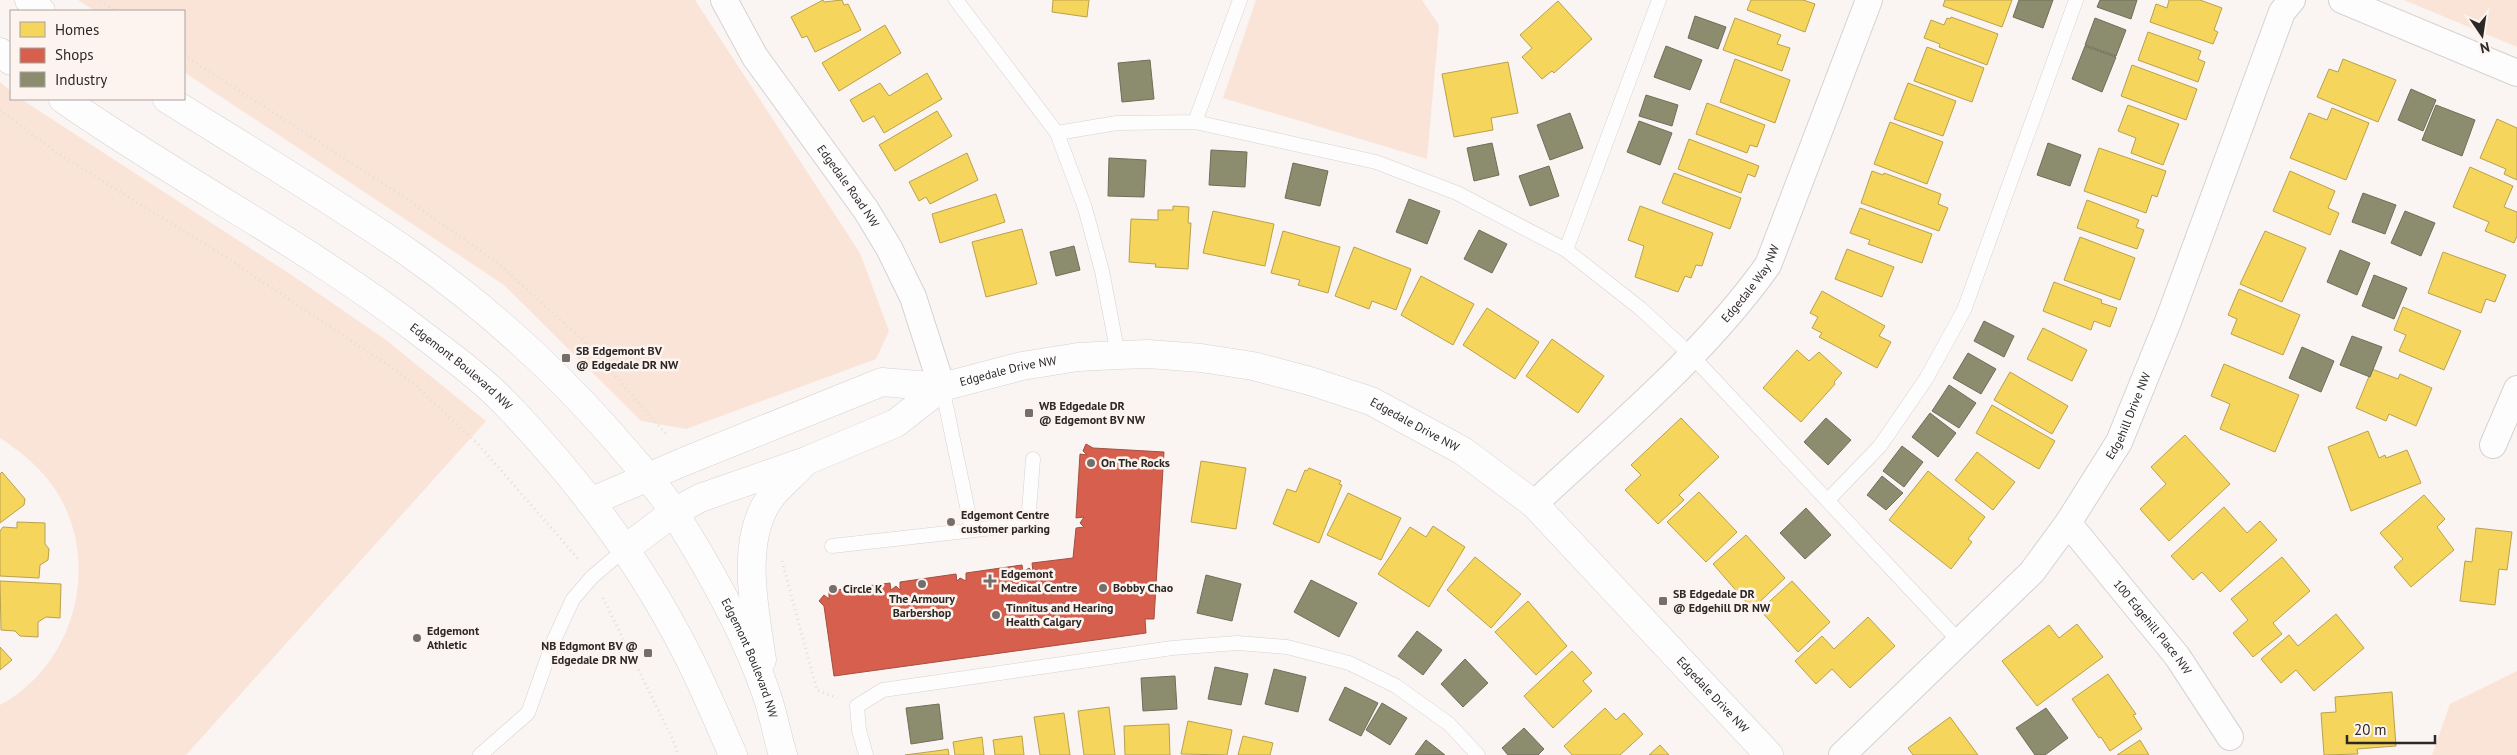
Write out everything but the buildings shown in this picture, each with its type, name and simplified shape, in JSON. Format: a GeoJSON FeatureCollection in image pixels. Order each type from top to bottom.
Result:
{"type":"FeatureCollection","features":[{"type":"Feature","properties":{"kind":"main road"},"geometry":{"type":"LineString","coordinates":[[29,0],[40,10]]}},
{"type":"Feature","properties":{"kind":"main road"},"geometry":{"type":"LineString","coordinates":[[0,52],[10,60]]}},
{"type":"Feature","properties":{"kind":"main road","name":"Edgemont Boulevard NW"},"geometry":{"type":"LineString","coordinates":[[64,100],[183,179],[323,264],[389,308],[453,357],[506,404],[590,502],[625,549],[687,654],[733,755]]}},
{"type":"Feature","properties":{"kind":"main road","name":"Edgemont Boulevard NW"},"geometry":{"type":"LineString","coordinates":[[169,100],[407,252],[477,305],[538,358],[587,407],[649,477],[674,512],[734,619],[767,696],[783,755]]}},
{"type":"Feature","properties":{"kind":"main road","name":"Edgedale Drive NW"},"geometry":{"type":"LineString","coordinates":[[590,502],[882,382],[942,386],[1022,366],[1078,357],[1118,355],[1148,354],[1201,358],[1253,366],[1310,381],[1371,401],[1463,451],[1534,504],[1769,755]]}},
{"type":"Feature","properties":{"kind":"main road","name":"Edgedale Drive NW"},"geometry":{"type":"LineString","coordinates":[[625,549],[674,512],[700,498],[806,461],[896,423],[942,386]]}},
{"type":"Feature","properties":{"kind":"main road"},"geometry":{"type":"LineString","coordinates":[[767,696],[753,598],[753,546],[758,523],[770,498],[806,461]]}},
{"type":"Feature","properties":{"kind":"street","name":"Edgedale Road NW"},"geometry":{"type":"LineString","coordinates":[[724,0],[755,57],[866,210],[889,248],[913,297],[942,386]]}},
{"type":"Feature","properties":{"kind":"street","name":"Edgedale Way NW"},"geometry":{"type":"LineString","coordinates":[[1534,504],[1692,356],[1745,298],[1768,265],[1869,0]]}},
{"type":"Feature","properties":{"kind":"street","name":"Edgehill Drive NW"},"geometry":{"type":"LineString","coordinates":[[1842,755],[2032,572],[2068,523],[2119,442],[2169,319],[2282,12],[2292,0]]}},
{"type":"Feature","properties":{"kind":"street"},"geometry":{"type":"LineString","coordinates":[[2342,0],[2517,73]]}},
{"type":"Feature","properties":{"kind":"street"},"geometry":{"type":"LineString","coordinates":[[2493,445],[2517,389]]}},
{"type":"Feature","properties":{"kind":"street","name":"100 Edgehill Place NW"},"geometry":{"type":"LineString","coordinates":[[2068,523],[2177,656],[2230,737]]}},
{"type":"Feature","properties":{"kind":"lane"},"geometry":{"type":"LineString","coordinates":[[956,0],[1057,133],[1085,208],[1102,270],[1118,355]]}},
{"type":"Feature","properties":{"kind":"lane"},"geometry":{"type":"LineString","coordinates":[[1195,122],[1240,0]]}},
{"type":"Feature","properties":{"kind":"lane"},"geometry":{"type":"LineString","coordinates":[[1566,250],[1659,0]]}},
{"type":"Feature","properties":{"kind":"lane"},"geometry":{"type":"LineString","coordinates":[[1828,500],[1880,446],[1926,378],[1964,310],[2076,0]]}},
{"type":"Feature","properties":{"kind":"lane"},"geometry":{"type":"LineString","coordinates":[[1057,133],[1117,123],[1195,122],[1376,162],[1456,193],[1566,250],[1641,309],[1692,356],[1960,642]]}},
{"type":"Feature","properties":{"kind":"lane"},"geometry":{"type":"LineString","coordinates":[[942,386],[972,530]]}},
{"type":"Feature","properties":{"kind":"lane"},"geometry":{"type":"LineString","coordinates":[[832,546],[1028,524],[1033,459]]}},
{"type":"Feature","properties":{"kind":"lane"},"geometry":{"type":"LineString","coordinates":[[480,755],[528,713],[554,640],[573,599],[592,577],[625,549]]}},
{"type":"Feature","properties":{"kind":"lane"},"geometry":{"type":"LineString","coordinates":[[866,755],[858,730],[857,706],[883,690],[1172,648],[1237,643],[1279,646],[1349,663],[1396,686],[1449,724],[1478,755]]}},
{"type":"Feature","properties":{"kind":"path"},"geometry":{"type":"LineString","coordinates":[[101,0],[114,10]]}},
{"type":"Feature","properties":{"kind":"path"},"geometry":{"type":"LineString","coordinates":[[185,56],[404,197],[500,265],[585,342],[667,435]]}},
{"type":"Feature","properties":{"kind":"path"},"geometry":{"type":"LineString","coordinates":[[0,110],[57,153],[224,256],[407,378],[478,444],[592,577],[673,740],[678,755]]}},
{"type":"Feature","properties":{"kind":"path"},"geometry":{"type":"LineString","coordinates":[[782,558],[817,690],[857,706]]}},
{"type":"Feature","properties":{"kind":"shaded area"},"geometry":{"type":"Polygon","coordinates":[[[78,0],[695,0],[860,253],[889,331],[876,359],[686,429],[641,421],[504,285],[185,73],[185,10],[93,10],[78,0]]]}},
{"type":"Feature","properties":{"kind":"shaded area"},"geometry":{"type":"Polygon","coordinates":[[[1256,0],[1422,0],[1439,25],[1427,159],[1223,98],[1256,0]]]}},
{"type":"Feature","properties":{"kind":"shaded area"},"geometry":{"type":"Polygon","coordinates":[[[2404,0],[2517,0],[2517,47],[2404,0]]]}},
{"type":"Feature","properties":{"kind":"shaded area"},"geometry":{"type":"Polygon","coordinates":[[[0,82],[10,90],[10,100],[23,100],[293,276],[386,340],[486,421],[186,755],[0,755],[0,705],[25,688],[45,667],[61,643],[72,616],[78,588],[78,559],[74,531],[58,493],[36,466],[0,438],[0,82]]]}},
{"type":"Feature","properties":{"kind":"shaded area"},"geometry":{"type":"Polygon","coordinates":[[[2517,671],[2517,755],[2432,755],[2450,704],[2517,671]]]}},
{"type":"Feature","properties":{"kind":"place","name":"SB Edgemont BV @ Edgedale DR NW"},"geometry":{"type":"Point","coordinates":[566,358]}},
{"type":"Feature","properties":{"kind":"place","name":"WB Edgedale DR @ Edgemont BV NW"},"geometry":{"type":"Point","coordinates":[1029,413]}},
{"type":"Feature","properties":{"kind":"place","name":"On The Rocks"},"geometry":{"type":"Point","coordinates":[1091,463]}},
{"type":"Feature","properties":{"kind":"place","name":"Edgemont Centre customer parking"},"geometry":{"type":"Point","coordinates":[951,522]}},
{"type":"Feature","properties":{"kind":"place","name":"Edgemont Medical Centre"},"geometry":{"type":"Point","coordinates":[990,581]}},
{"type":"Feature","properties":{"kind":"place","name":"The Armoury Barbershop"},"geometry":{"type":"Point","coordinates":[922,584]}},
{"type":"Feature","properties":{"kind":"place","name":"Bobby Chao"},"geometry":{"type":"Point","coordinates":[1103,588]}},
{"type":"Feature","properties":{"kind":"place","name":"Circle K"},"geometry":{"type":"Point","coordinates":[833,589]}},
{"type":"Feature","properties":{"kind":"place","name":"SB Edgedale DR @ Edgehill DR NW"},"geometry":{"type":"Point","coordinates":[1663,601]}},
{"type":"Feature","properties":{"kind":"place","name":"Tinnitus and Hearing Health Calgary"},"geometry":{"type":"Point","coordinates":[996,615]}},
{"type":"Feature","properties":{"kind":"place","name":"Edgemont Athletic"},"geometry":{"type":"Point","coordinates":[417,638]}},
{"type":"Feature","properties":{"kind":"place","name":"NB Edgmont BV @ Edgedale DR NW"},"geometry":{"type":"Point","coordinates":[648,653]}}]}
